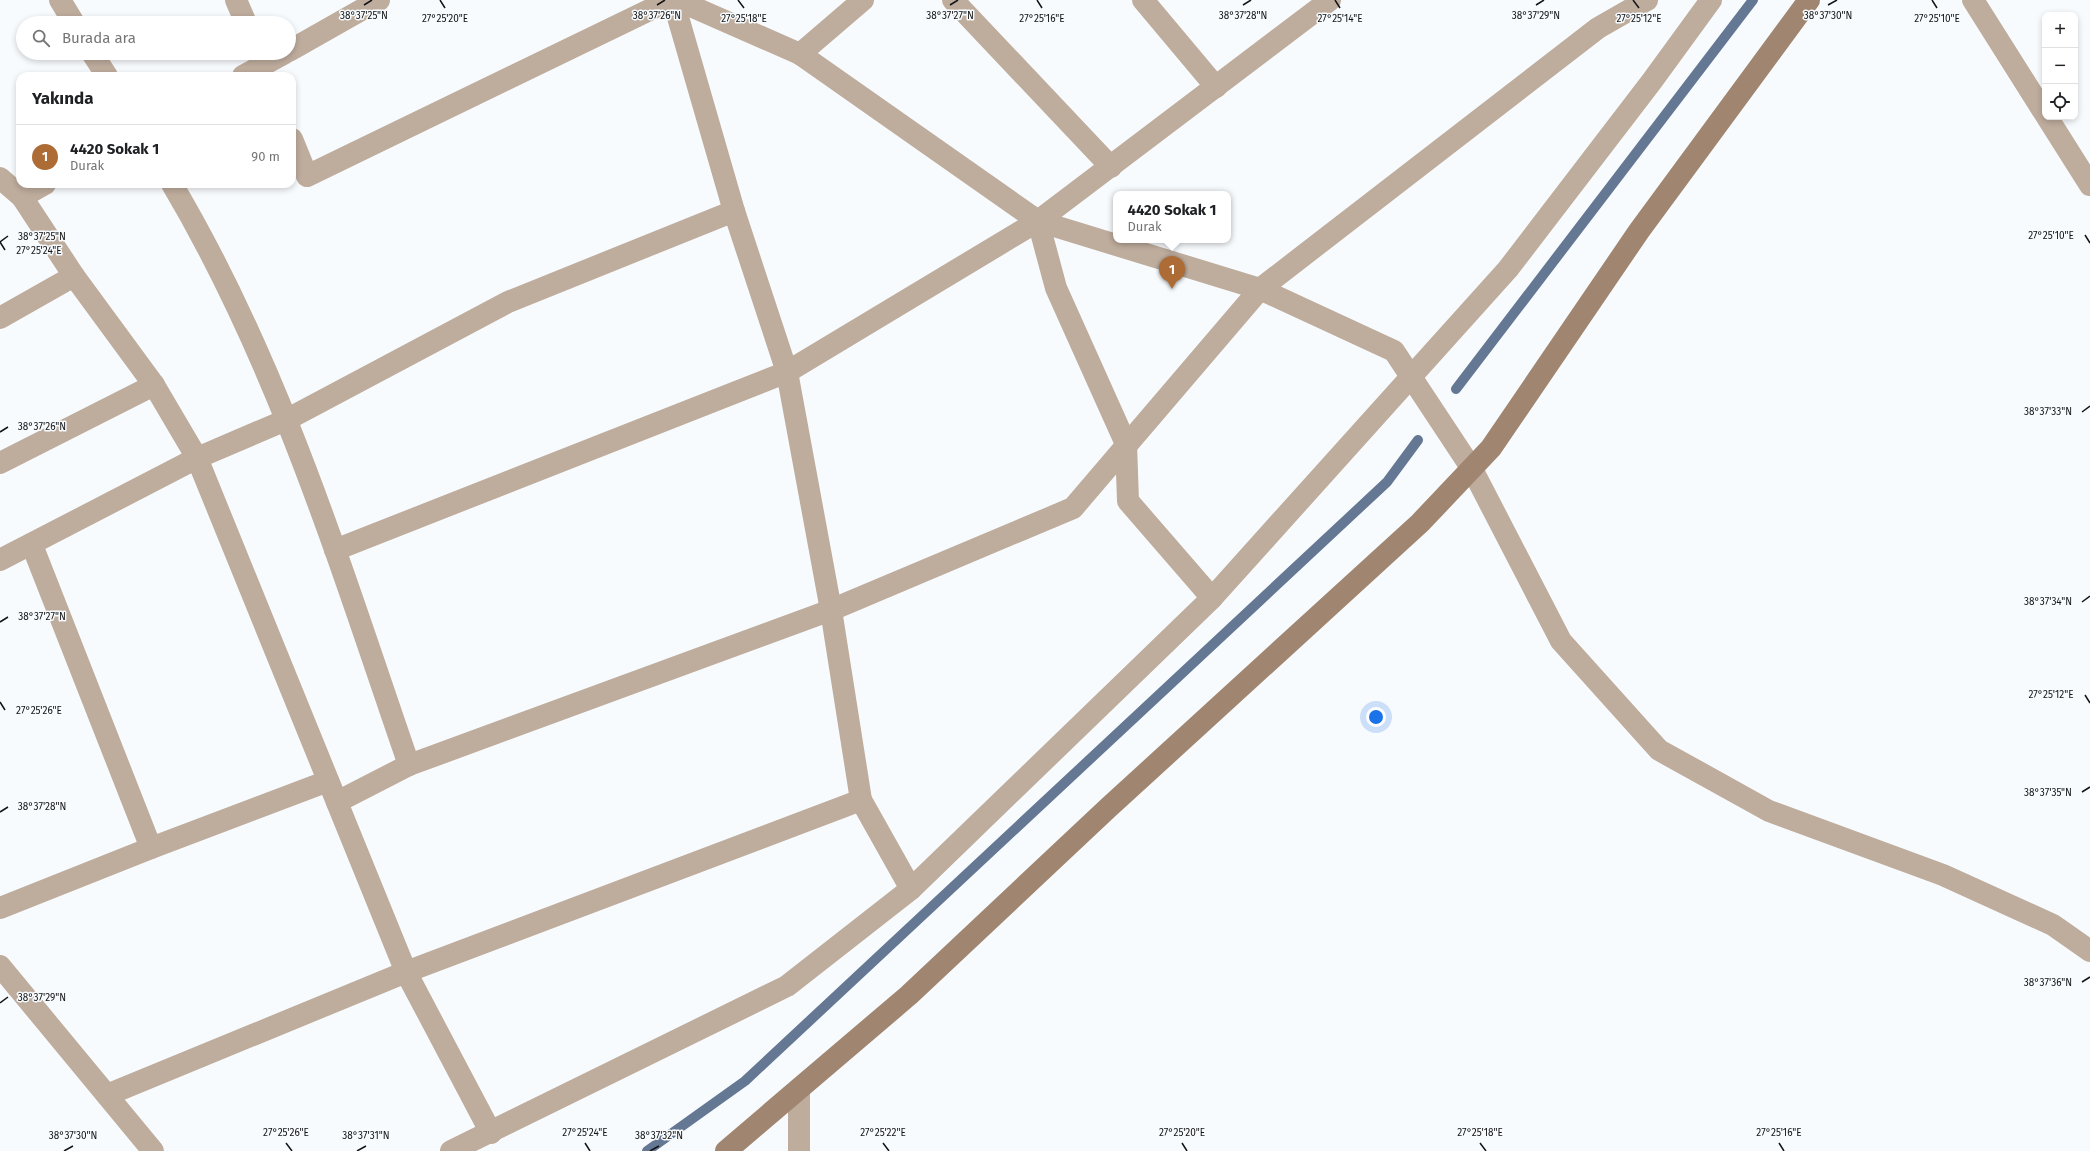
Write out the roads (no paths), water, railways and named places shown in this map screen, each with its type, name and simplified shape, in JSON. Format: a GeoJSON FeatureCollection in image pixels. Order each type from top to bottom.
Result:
{"type":"FeatureCollection","features":[{"type":"Feature","properties":{"kind":"street"},"geometry":{"type":"LineString","coordinates":[[60,0],[70,16]]}},
{"type":"Feature","properties":{"kind":"street"},"geometry":{"type":"LineString","coordinates":[[236,0],[243,16]]}},
{"type":"Feature","properties":{"kind":"street"},"geometry":{"type":"LineString","coordinates":[[296,47],[379,0]]}},
{"type":"Feature","properties":{"kind":"street"},"geometry":{"type":"LineString","coordinates":[[296,150],[306,176],[670,0]]}},
{"type":"Feature","properties":{"kind":"street"},"geometry":{"type":"LineString","coordinates":[[673,0],[734,210],[787,372],[831,610],[861,800],[911,889]]}},
{"type":"Feature","properties":{"kind":"street"},"geometry":{"type":"LineString","coordinates":[[677,0],[800,54],[1038,222],[1260,289],[1394,351],[1472,469],[1561,641],[1659,750],[1769,811],[1943,875],[2053,925],[2090,951]]}},
{"type":"Feature","properties":{"kind":"street"},"geometry":{"type":"LineString","coordinates":[[800,54],[863,0]]}},
{"type":"Feature","properties":{"kind":"street"},"geometry":{"type":"LineString","coordinates":[[953,0],[1111,167]]}},
{"type":"Feature","properties":{"kind":"street"},"geometry":{"type":"LineString","coordinates":[[1143,0],[1216,87]]}},
{"type":"Feature","properties":{"kind":"street"},"geometry":{"type":"LineString","coordinates":[[335,550],[787,372],[1038,222],[1330,0]]}},
{"type":"Feature","properties":{"kind":"street"},"geometry":{"type":"LineString","coordinates":[[337,802],[409,765],[831,610],[1073,508],[1126,444],[1260,289],[1598,28],[1647,0]]}},
{"type":"Feature","properties":{"kind":"street"},"geometry":{"type":"LineString","coordinates":[[451,1151],[491,1133],[787,986],[911,889],[1212,598],[1410,375],[1508,269],[1652,81],[1711,0]]}},
{"type":"Feature","properties":{"kind":"street"},"geometry":{"type":"LineString","coordinates":[[726,1151],[909,995],[1108,808],[1420,523],[1472,469],[1491,448],[1639,231],[1809,0]]}},
{"type":"Feature","properties":{"kind":"street"},"geometry":{"type":"LineString","coordinates":[[1973,0],[2042,109]]}},
{"type":"Feature","properties":{"kind":"street"},"geometry":{"type":"LineString","coordinates":[[96,60],[104,72]]}},
{"type":"Feature","properties":{"kind":"street"},"geometry":{"type":"LineString","coordinates":[[250,72],[272,60]]}},
{"type":"Feature","properties":{"kind":"street"},"geometry":{"type":"LineString","coordinates":[[2049,120],[2090,185]]}},
{"type":"Feature","properties":{"kind":"street"},"geometry":{"type":"LineString","coordinates":[[0,178],[22,197],[74,276],[154,386],[197,458],[406,972],[491,1133]]}},
{"type":"Feature","properties":{"kind":"street"},"geometry":{"type":"LineString","coordinates":[[22,197],[38,188]]}},
{"type":"Feature","properties":{"kind":"street"},"geometry":{"type":"LineString","coordinates":[[174,188],[200,231],[278,396],[335,550],[409,765]]}},
{"type":"Feature","properties":{"kind":"street"},"geometry":{"type":"LineString","coordinates":[[0,560],[32,545],[197,458],[286,420],[508,302],[734,210]]}},
{"type":"Feature","properties":{"kind":"street"},"geometry":{"type":"LineString","coordinates":[[1038,222],[1056,288],[1126,444],[1128,501],[1212,598]]}},
{"type":"Feature","properties":{"kind":"street"},"geometry":{"type":"LineString","coordinates":[[0,318],[74,276]]}},
{"type":"Feature","properties":{"kind":"street"},"geometry":{"type":"LineString","coordinates":[[0,463],[154,386]]}},
{"type":"Feature","properties":{"kind":"street"},"geometry":{"type":"LineString","coordinates":[[32,545],[151,848]]}},
{"type":"Feature","properties":{"kind":"street"},"geometry":{"type":"LineString","coordinates":[[0,908],[151,848],[328,781]]}},
{"type":"Feature","properties":{"kind":"street"},"geometry":{"type":"LineString","coordinates":[[107,1095],[406,972],[861,800]]}},
{"type":"Feature","properties":{"kind":"street"},"geometry":{"type":"LineString","coordinates":[[0,966],[153,1151]]}},
{"type":"Feature","properties":{"kind":"street"},"geometry":{"type":"LineString","coordinates":[[798,1089],[799,1151]]}},
{"type":"Feature","properties":{"kind":"waterway"},"geometry":{"type":"LineString","coordinates":[[1456,389],[1753,0]]}},
{"type":"Feature","properties":{"kind":"waterway"},"geometry":{"type":"LineString","coordinates":[[647,1151],[745,1081],[1387,482],[1418,440]]}},
{"type":"Feature","properties":{"kind":"place","name":"4420 Sokak 1"},"geometry":{"type":"Point","coordinates":[1172,289]}}]}
